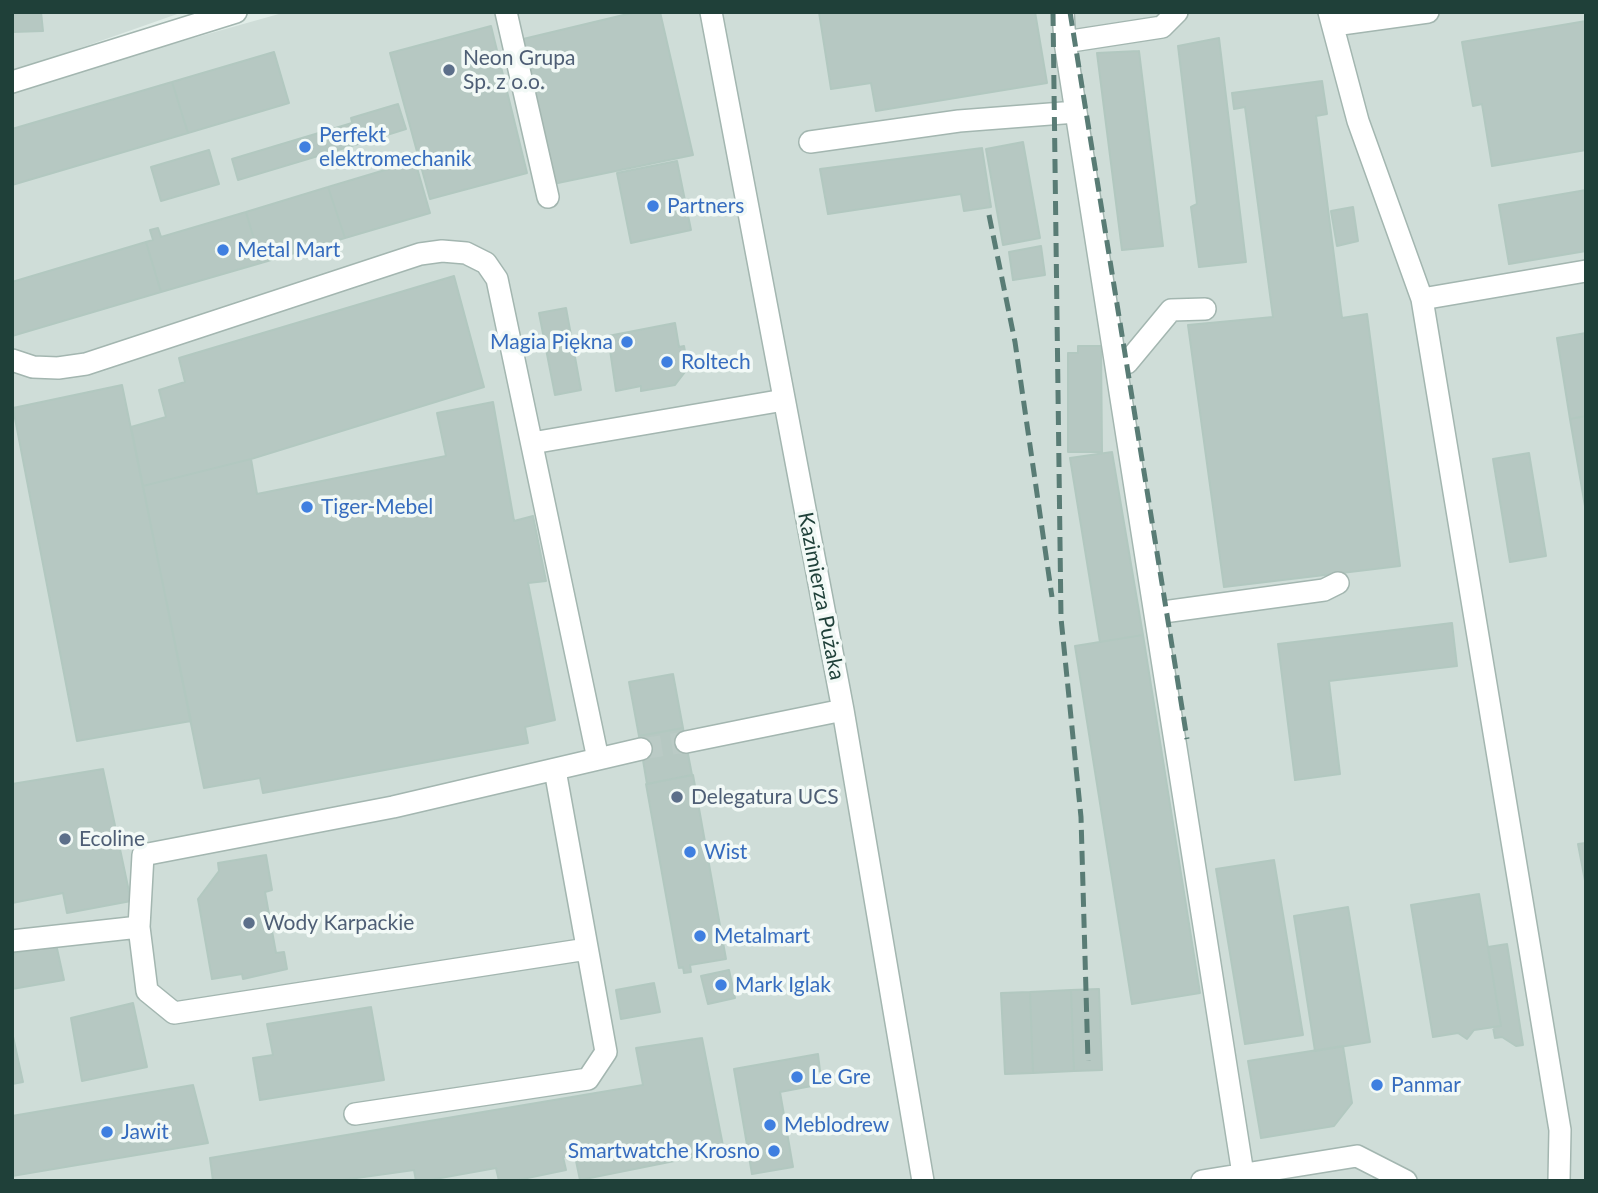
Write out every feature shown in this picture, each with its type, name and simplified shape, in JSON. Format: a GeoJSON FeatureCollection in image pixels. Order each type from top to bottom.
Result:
{"type":"FeatureCollection","features":[{"type":"Feature","properties":{"kind":"street"},"geometry":{"type":"LineString","coordinates":[[12,82],[236,12]]}},
{"type":"Feature","properties":{"kind":"street"},"geometry":{"type":"LineString","coordinates":[[506,12],[548,197]]}},
{"type":"Feature","properties":{"kind":"street","name":"Kazimierza Pużaka"},"geometry":{"type":"LineString","coordinates":[[711,12],[843,710],[923,1181]]}},
{"type":"Feature","properties":{"kind":"street"},"geometry":{"type":"LineString","coordinates":[[1063,12],[1065,42],[1243,1174]]}},
{"type":"Feature","properties":{"kind":"street"},"geometry":{"type":"LineString","coordinates":[[1065,42],[1162,27],[1177,12]]}},
{"type":"Feature","properties":{"kind":"street"},"geometry":{"type":"LineString","coordinates":[[1428,12],[1331,19],[1358,121],[1422,299],[1560,1130],[1559,1181]]}},
{"type":"Feature","properties":{"kind":"street"},"geometry":{"type":"LineString","coordinates":[[810,142],[959,121],[1076,113]]}},
{"type":"Feature","properties":{"kind":"street"},"geometry":{"type":"LineString","coordinates":[[12,360],[33,367],[58,368],[86,364],[420,254],[442,251],[466,253],[486,263],[497,279],[598,759]]}},
{"type":"Feature","properties":{"kind":"street"},"geometry":{"type":"LineString","coordinates":[[1422,299],[1586,271]]}},
{"type":"Feature","properties":{"kind":"street"},"geometry":{"type":"LineString","coordinates":[[1117,365],[1127,363],[1171,310],[1206,309]]}},
{"type":"Feature","properties":{"kind":"street"},"geometry":{"type":"LineString","coordinates":[[532,443],[784,400]]}},
{"type":"Feature","properties":{"kind":"street"},"geometry":{"type":"LineString","coordinates":[[1156,613],[1324,590],[1338,583]]}},
{"type":"Feature","properties":{"kind":"street"},"geometry":{"type":"LineString","coordinates":[[686,742],[843,710]]}},
{"type":"Feature","properties":{"kind":"street"},"geometry":{"type":"LineString","coordinates":[[587,949],[174,1013],[147,991],[138,927],[143,855],[393,807],[641,749]]}},
{"type":"Feature","properties":{"kind":"street"},"geometry":{"type":"LineString","coordinates":[[355,1114],[588,1079],[606,1052],[555,770]]}},
{"type":"Feature","properties":{"kind":"street"},"geometry":{"type":"LineString","coordinates":[[12,941],[138,927]]}},
{"type":"Feature","properties":{"kind":"street"},"geometry":{"type":"LineString","coordinates":[[1202,1181],[1357,1156],[1406,1181]]}},
{"type":"Feature","properties":{"kind":"shaded area"},"geometry":{"type":"Polygon","coordinates":[[[12,12],[183,12],[12,72],[12,12]]]}},
{"type":"Feature","properties":{"kind":"shaded area"},"geometry":{"type":"Polygon","coordinates":[[[286,12],[1586,12],[1586,1181],[12,1181],[12,89],[286,12]]]}},
{"type":"Feature","properties":{"kind":"building"},"geometry":{"type":"Polygon","coordinates":[[[12,12],[41,12],[43,31],[12,32],[12,12]]]}},
{"type":"Feature","properties":{"kind":"building"},"geometry":{"type":"Polygon","coordinates":[[[636,12],[660,12],[693,155],[553,184],[519,40],[636,12]]]}},
{"type":"Feature","properties":{"kind":"building"},"geometry":{"type":"Polygon","coordinates":[[[819,12],[1035,12],[1047,83],[876,111],[871,83],[831,89],[819,12]]]}},
{"type":"Feature","properties":{"kind":"building"},"geometry":{"type":"Polygon","coordinates":[[[1586,21],[1586,150],[1492,166],[1482,104],[1473,106],[1462,42],[1586,21]]]}},
{"type":"Feature","properties":{"kind":"building"},"geometry":{"type":"Polygon","coordinates":[[[491,26],[527,173],[430,199],[390,53],[491,26]]]}},
{"type":"Feature","properties":{"kind":"building"},"geometry":{"type":"Polygon","coordinates":[[[1219,38],[1246,262],[1199,267],[1191,207],[1197,204],[1178,46],[1219,38]]]}},
{"type":"Feature","properties":{"kind":"building"},"geometry":{"type":"Polygon","coordinates":[[[1139,51],[1163,246],[1122,250],[1097,53],[1139,51]]]}},
{"type":"Feature","properties":{"kind":"building"},"geometry":{"type":"Polygon","coordinates":[[[274,52],[289,103],[188,133],[172,82],[274,52]]]}},
{"type":"Feature","properties":{"kind":"building"},"geometry":{"type":"Polygon","coordinates":[[[1322,81],[1327,114],[1316,116],[1342,318],[1367,314],[1400,566],[1224,587],[1188,325],[1273,317],[1245,107],[1234,109],[1232,93],[1322,81]]]}},
{"type":"Feature","properties":{"kind":"building"},"geometry":{"type":"Polygon","coordinates":[[[172,82],[188,133],[12,185],[12,129],[172,82]]]}},
{"type":"Feature","properties":{"kind":"building"},"geometry":{"type":"Polygon","coordinates":[[[398,104],[406,129],[358,144],[351,118],[398,104]]]}},
{"type":"Feature","properties":{"kind":"building"},"geometry":{"type":"Polygon","coordinates":[[[352,123],[358,144],[238,180],[232,159],[352,123]]]}},
{"type":"Feature","properties":{"kind":"building"},"geometry":{"type":"Polygon","coordinates":[[[1023,142],[1040,238],[1003,245],[986,149],[1023,142]]]}},
{"type":"Feature","properties":{"kind":"building"},"geometry":{"type":"Polygon","coordinates":[[[982,148],[991,207],[964,211],[961,194],[828,214],[820,169],[982,148]]]}},
{"type":"Feature","properties":{"kind":"building"},"geometry":{"type":"Polygon","coordinates":[[[209,150],[219,184],[161,201],[151,167],[209,150]]]}},
{"type":"Feature","properties":{"kind":"building"},"geometry":{"type":"Polygon","coordinates":[[[415,161],[430,213],[345,238],[328,187],[415,161]]]}},
{"type":"Feature","properties":{"kind":"building"},"geometry":{"type":"Polygon","coordinates":[[[677,161],[691,230],[631,243],[617,173],[677,161]]]}},
{"type":"Feature","properties":{"kind":"building"},"geometry":{"type":"Polygon","coordinates":[[[328,187],[345,238],[261,263],[246,212],[328,187]]]}},
{"type":"Feature","properties":{"kind":"building"},"geometry":{"type":"Polygon","coordinates":[[[1586,190],[1586,251],[1509,264],[1499,205],[1586,190]]]}},
{"type":"Feature","properties":{"kind":"building"},"geometry":{"type":"Polygon","coordinates":[[[1353,207],[1358,241],[1337,246],[1331,211],[1353,207]]]}},
{"type":"Feature","properties":{"kind":"building"},"geometry":{"type":"Polygon","coordinates":[[[246,212],[261,263],[161,292],[146,242],[153,240],[150,230],[158,228],[161,237],[246,212]]]}},
{"type":"Feature","properties":{"kind":"building"},"geometry":{"type":"Polygon","coordinates":[[[146,242],[161,292],[12,336],[12,282],[146,242]]]}},
{"type":"Feature","properties":{"kind":"building"},"geometry":{"type":"Polygon","coordinates":[[[1041,246],[1045,275],[1013,280],[1009,252],[1041,246]]]}},
{"type":"Feature","properties":{"kind":"building"},"geometry":{"type":"Polygon","coordinates":[[[454,276],[484,387],[251,459],[143,486],[131,427],[166,417],[159,390],[185,382],[179,358],[454,276]]]}},
{"type":"Feature","properties":{"kind":"building"},"geometry":{"type":"Polygon","coordinates":[[[566,308],[581,390],[555,395],[539,313],[566,308]]]}},
{"type":"Feature","properties":{"kind":"building"},"geometry":{"type":"Polygon","coordinates":[[[675,323],[679,347],[684,346],[688,368],[675,385],[641,391],[641,386],[616,391],[608,336],[675,323]]]}},
{"type":"Feature","properties":{"kind":"building"},"geometry":{"type":"Polygon","coordinates":[[[1586,333],[1586,416],[1570,419],[1557,338],[1586,333]]]}},
{"type":"Feature","properties":{"kind":"building"},"geometry":{"type":"Polygon","coordinates":[[[1078,346],[1101,346],[1102,452],[1068,452],[1068,353],[1078,353],[1078,346]]]}},
{"type":"Feature","properties":{"kind":"building"},"geometry":{"type":"Polygon","coordinates":[[[122,385],[191,721],[77,741],[13,408],[122,385]]]}},
{"type":"Feature","properties":{"kind":"building"},"geometry":{"type":"Polygon","coordinates":[[[493,402],[514,521],[533,516],[546,581],[528,583],[555,720],[525,727],[528,743],[263,793],[260,778],[204,788],[143,486],[251,459],[257,494],[446,456],[437,413],[493,402]]]}},
{"type":"Feature","properties":{"kind":"building"},"geometry":{"type":"Polygon","coordinates":[[[1586,416],[1586,512],[1570,419],[1586,416]]]}},
{"type":"Feature","properties":{"kind":"building"},"geometry":{"type":"Polygon","coordinates":[[[1112,452],[1143,635],[1100,642],[1070,458],[1112,452]]]}},
{"type":"Feature","properties":{"kind":"building"},"geometry":{"type":"Polygon","coordinates":[[[1529,453],[1546,556],[1510,562],[1493,459],[1529,453]]]}},
{"type":"Feature","properties":{"kind":"building"},"geometry":{"type":"Polygon","coordinates":[[[1452,623],[1457,666],[1329,681],[1340,774],[1295,780],[1278,644],[1452,623]]]}},
{"type":"Feature","properties":{"kind":"building"},"geometry":{"type":"Polygon","coordinates":[[[1143,635],[1200,993],[1132,1004],[1075,646],[1143,635]]]}},
{"type":"Feature","properties":{"kind":"building"},"geometry":{"type":"Polygon","coordinates":[[[673,674],[683,728],[639,736],[629,682],[673,674]]]}},
{"type":"Feature","properties":{"kind":"building"},"geometry":{"type":"Polygon","coordinates":[[[683,728],[692,775],[647,784],[639,736],[683,728]]]}},
{"type":"Feature","properties":{"kind":"building","name":"Ecoline"},"geometry":{"type":"Polygon","coordinates":[[[103,769],[131,901],[67,913],[63,893],[12,903],[12,784],[103,769]]]}},
{"type":"Feature","properties":{"kind":"building"},"geometry":{"type":"Polygon","coordinates":[[[693,775],[726,959],[690,965],[691,972],[684,973],[683,967],[679,968],[646,784],[693,775]]]}},
{"type":"Feature","properties":{"kind":"building"},"geometry":{"type":"Polygon","coordinates":[[[1586,843],[1586,886],[1578,844],[1586,843]]]}},
{"type":"Feature","properties":{"kind":"building"},"geometry":{"type":"Polygon","coordinates":[[[266,855],[272,890],[265,892],[276,953],[284,952],[287,969],[243,979],[242,974],[212,979],[198,899],[219,871],[218,863],[266,855]]]}},
{"type":"Feature","properties":{"kind":"building"},"geometry":{"type":"Polygon","coordinates":[[[1274,860],[1303,1035],[1245,1044],[1216,869],[1274,860]]]}},
{"type":"Feature","properties":{"kind":"building"},"geometry":{"type":"Polygon","coordinates":[[[1479,894],[1501,1026],[1474,1030],[1467,1039],[1458,1033],[1433,1037],[1411,905],[1479,894]]]}},
{"type":"Feature","properties":{"kind":"building"},"geometry":{"type":"Polygon","coordinates":[[[1348,907],[1370,1042],[1315,1051],[1294,916],[1348,907]]]}},
{"type":"Feature","properties":{"kind":"building"},"geometry":{"type":"Polygon","coordinates":[[[56,944],[64,980],[12,989],[12,954],[56,944]]]}},
{"type":"Feature","properties":{"kind":"building"},"geometry":{"type":"Polygon","coordinates":[[[1507,944],[1523,1045],[1516,1046],[1502,1037],[1495,1038],[1493,1027],[1501,1026],[1488,947],[1507,944]]]}},
{"type":"Feature","properties":{"kind":"building"},"geometry":{"type":"Polygon","coordinates":[[[729,970],[735,998],[708,1004],[701,976],[729,970]]]}},
{"type":"Feature","properties":{"kind":"building"},"geometry":{"type":"Polygon","coordinates":[[[654,983],[660,1012],[621,1019],[616,990],[654,983]]]}},
{"type":"Feature","properties":{"kind":"building"},"geometry":{"type":"Polygon","coordinates":[[[1099,989],[1102,1070],[1074,1071],[1071,990],[1099,989]]]}},
{"type":"Feature","properties":{"kind":"building"},"geometry":{"type":"Polygon","coordinates":[[[1071,990],[1074,1071],[1033,1073],[1030,992],[1071,990]]]}},
{"type":"Feature","properties":{"kind":"building"},"geometry":{"type":"Polygon","coordinates":[[[1030,992],[1033,1073],[1005,1074],[1001,993],[1030,992]]]}},
{"type":"Feature","properties":{"kind":"building"},"geometry":{"type":"Polygon","coordinates":[[[133,1003],[147,1067],[82,1081],[71,1018],[133,1003]]]}},
{"type":"Feature","properties":{"kind":"building"},"geometry":{"type":"Polygon","coordinates":[[[371,1007],[384,1080],[260,1100],[253,1058],[273,1055],[267,1024],[371,1007]]]}},
{"type":"Feature","properties":{"kind":"building"},"geometry":{"type":"Polygon","coordinates":[[[12,1032],[23,1082],[12,1084],[12,1032]]]}},
{"type":"Feature","properties":{"kind":"building"},"geometry":{"type":"Polygon","coordinates":[[[702,1038],[724,1151],[580,1180],[575,1156],[563,1157],[566,1170],[513,1181],[499,1181],[496,1168],[424,1181],[416,1181],[414,1170],[335,1181],[213,1181],[210,1158],[643,1085],[636,1048],[702,1038]]]}},
{"type":"Feature","properties":{"kind":"building"},"geometry":{"type":"Polygon","coordinates":[[[1343,1046],[1352,1103],[1334,1126],[1261,1138],[1248,1061],[1343,1046]]]}},
{"type":"Feature","properties":{"kind":"building"},"geometry":{"type":"Polygon","coordinates":[[[818,1054],[820,1071],[815,1072],[817,1085],[780,1092],[793,1167],[752,1174],[734,1069],[818,1054]]]}},
{"type":"Feature","properties":{"kind":"building"},"geometry":{"type":"Polygon","coordinates":[[[193,1085],[208,1143],[12,1176],[12,1116],[193,1085]]]}},
{"type":"Feature","properties":{"kind":"tunnel"},"geometry":{"type":"LineString","coordinates":[[641,749],[686,742]]}},
{"type":"Feature","properties":{"kind":"railway"},"geometry":{"type":"LineString","coordinates":[[1053,12],[1061,618],[1081,817],[1088,1061]]}},
{"type":"Feature","properties":{"kind":"railway"},"geometry":{"type":"LineString","coordinates":[[1070,12],[1187,739]]}},
{"type":"Feature","properties":{"kind":"railway"},"geometry":{"type":"LineString","coordinates":[[989,215],[1015,342],[1052,597]]}},
{"type":"Feature","properties":{"kind":"place","name":"Neon Grupa Sp. z o.o."},"geometry":{"type":"Point","coordinates":[449,70]}},
{"type":"Feature","properties":{"kind":"place","name":"Perfekt elektromechanik"},"geometry":{"type":"Point","coordinates":[305,147]}},
{"type":"Feature","properties":{"kind":"place","name":"Partners"},"geometry":{"type":"Point","coordinates":[653,206]}},
{"type":"Feature","properties":{"kind":"place","name":"Metal Mart"},"geometry":{"type":"Point","coordinates":[223,250]}},
{"type":"Feature","properties":{"kind":"place","name":"Magia Piękna"},"geometry":{"type":"Point","coordinates":[627,342]}},
{"type":"Feature","properties":{"kind":"place","name":"Roltech"},"geometry":{"type":"Point","coordinates":[667,362]}},
{"type":"Feature","properties":{"kind":"place","name":"Tiger-Mebel"},"geometry":{"type":"Point","coordinates":[307,507]}},
{"type":"Feature","properties":{"kind":"place","name":"Delegatura UCS"},"geometry":{"type":"Point","coordinates":[677,797]}},
{"type":"Feature","properties":{"kind":"place","name":"Ecoline"},"geometry":{"type":"Point","coordinates":[65,839]}},
{"type":"Feature","properties":{"kind":"place","name":"Wist"},"geometry":{"type":"Point","coordinates":[690,852]}},
{"type":"Feature","properties":{"kind":"place","name":"Wody Karpackie"},"geometry":{"type":"Point","coordinates":[249,923]}},
{"type":"Feature","properties":{"kind":"place","name":"Metalmart"},"geometry":{"type":"Point","coordinates":[700,936]}},
{"type":"Feature","properties":{"kind":"place","name":"Mark Iglak"},"geometry":{"type":"Point","coordinates":[721,985]}},
{"type":"Feature","properties":{"kind":"place","name":"Le Gre"},"geometry":{"type":"Point","coordinates":[797,1077]}},
{"type":"Feature","properties":{"kind":"place","name":"Panmar"},"geometry":{"type":"Point","coordinates":[1377,1085]}},
{"type":"Feature","properties":{"kind":"place","name":"Meblodrew"},"geometry":{"type":"Point","coordinates":[770,1125]}},
{"type":"Feature","properties":{"kind":"place","name":"Jawit"},"geometry":{"type":"Point","coordinates":[107,1132]}},
{"type":"Feature","properties":{"kind":"place","name":"Smartwatche Krosno"},"geometry":{"type":"Point","coordinates":[774,1151]}}]}
